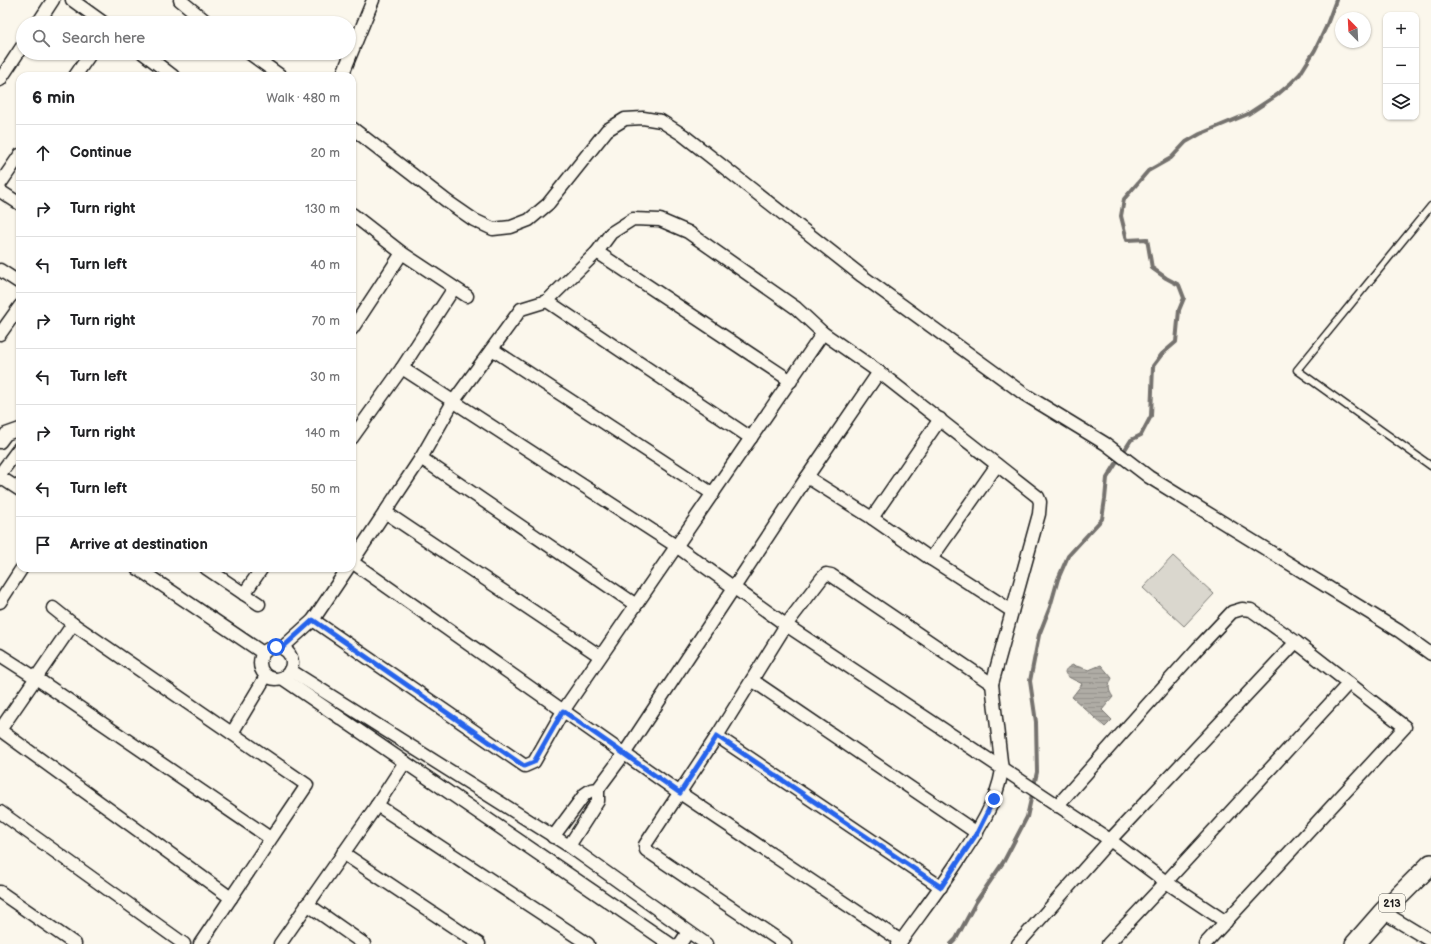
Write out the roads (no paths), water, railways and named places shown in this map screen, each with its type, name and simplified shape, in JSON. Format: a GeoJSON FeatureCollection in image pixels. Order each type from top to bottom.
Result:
{"type":"FeatureCollection","features":[{"type":"Feature","properties":{"kind":"main road","name":"213"},"geometry":{"type":"LineString","coordinates":[[1355,944],[1383,912],[1431,864]]}},
{"type":"Feature","properties":{"kind":"street"},"geometry":{"type":"LineString","coordinates":[[43,16],[53,0]]}},
{"type":"Feature","properties":{"kind":"street"},"geometry":{"type":"LineString","coordinates":[[72,0],[94,16]]}},
{"type":"Feature","properties":{"kind":"street"},"geometry":{"type":"LineString","coordinates":[[180,0],[199,16]]}},
{"type":"Feature","properties":{"kind":"street"},"geometry":{"type":"LineString","coordinates":[[356,42],[373,0]]}},
{"type":"Feature","properties":{"kind":"street"},"geometry":{"type":"LineString","coordinates":[[0,80],[16,56]]}},
{"type":"Feature","properties":{"kind":"street"},"geometry":{"type":"LineString","coordinates":[[78,72],[86,60]]}},
{"type":"Feature","properties":{"kind":"street"},"geometry":{"type":"LineString","coordinates":[[150,60],[163,72]]}},
{"type":"Feature","properties":{"kind":"street"},"geometry":{"type":"LineString","coordinates":[[259,60],[275,72]]}},
{"type":"Feature","properties":{"kind":"street"},"geometry":{"type":"LineString","coordinates":[[344,72],[349,60]]}},
{"type":"Feature","properties":{"kind":"street"},"geometry":{"type":"LineString","coordinates":[[356,131],[448,202],[474,220],[493,229],[511,227],[529,220],[548,204],[607,130],[625,119],[643,118],[661,121],[683,135],[862,276],[1018,390],[1106,444],[1149,477],[1399,631],[1431,654]]}},
{"type":"Feature","properties":{"kind":"street"},"geometry":{"type":"LineString","coordinates":[[0,184],[16,161]]}},
{"type":"Feature","properties":{"kind":"street"},"geometry":{"type":"LineString","coordinates":[[0,191],[16,201]]}},
{"type":"Feature","properties":{"kind":"street"},"geometry":{"type":"LineString","coordinates":[[356,218],[402,253],[467,296]]}},
{"type":"Feature","properties":{"kind":"street"},"geometry":{"type":"LineString","coordinates":[[356,556],[421,458],[453,402],[521,310],[547,301],[597,252],[611,233],[633,219],[660,220],[688,232],[796,308],[824,333],[879,372],[940,419],[1038,497],[1040,502],[1039,514],[992,684],[1002,770],[1000,784],[977,833],[941,887],[899,942],[680,793],[356,565]]}},
{"type":"Feature","properties":{"kind":"street"},"geometry":{"type":"LineString","coordinates":[[597,252],[790,381]]}},
{"type":"Feature","properties":{"kind":"street"},"geometry":{"type":"LineString","coordinates":[[356,323],[402,253]]}},
{"type":"Feature","properties":{"kind":"street"},"geometry":{"type":"LineString","coordinates":[[0,270],[16,280]]}},
{"type":"Feature","properties":{"kind":"street"},"geometry":{"type":"LineString","coordinates":[[356,427],[402,368],[454,288]]}},
{"type":"Feature","properties":{"kind":"street"},"geometry":{"type":"LineString","coordinates":[[547,301],[751,438]]}},
{"type":"Feature","properties":{"kind":"street"},"geometry":{"type":"LineString","coordinates":[[0,334],[16,312]]}},
{"type":"Feature","properties":{"kind":"street"},"geometry":{"type":"LineString","coordinates":[[313,620],[524,766],[534,762],[563,711],[600,656],[824,333]]}},
{"type":"Feature","properties":{"kind":"street"},"geometry":{"type":"LineString","coordinates":[[492,349],[712,494]]}},
{"type":"Feature","properties":{"kind":"street"},"geometry":{"type":"LineString","coordinates":[[402,368],[676,546],[786,625],[1002,770],[1110,840],[1166,882],[1226,922]]}},
{"type":"Feature","properties":{"kind":"street"},"geometry":{"type":"LineString","coordinates":[[569,846],[598,801],[598,789],[624,754],[807,477],[879,372]]}},
{"type":"Feature","properties":{"kind":"street"},"geometry":{"type":"LineString","coordinates":[[872,518],[940,419]]}},
{"type":"Feature","properties":{"kind":"street"},"geometry":{"type":"LineString","coordinates":[[0,442],[6,434],[16,433]]}},
{"type":"Feature","properties":{"kind":"street"},"geometry":{"type":"LineString","coordinates":[[0,474],[16,452]]}},
{"type":"Feature","properties":{"kind":"street"},"geometry":{"type":"LineString","coordinates":[[421,458],[636,605]]}},
{"type":"Feature","properties":{"kind":"street"},"geometry":{"type":"LineString","coordinates":[[931,559],[997,465]]}},
{"type":"Feature","properties":{"kind":"street"},"geometry":{"type":"LineString","coordinates":[[0,477],[16,487]]}},
{"type":"Feature","properties":{"kind":"street"},"geometry":{"type":"LineString","coordinates":[[807,477],[872,518],[931,559],[1012,611]]}},
{"type":"Feature","properties":{"kind":"street"},"geometry":{"type":"LineString","coordinates":[[385,512],[600,656]]}},
{"type":"Feature","properties":{"kind":"street"},"geometry":{"type":"LineString","coordinates":[[0,602],[19,572]]}},
{"type":"Feature","properties":{"kind":"street"},"geometry":{"type":"LineString","coordinates":[[143,572],[263,653]]}},
{"type":"Feature","properties":{"kind":"street"},"geometry":{"type":"LineString","coordinates":[[212,572],[259,604]]}},
{"type":"Feature","properties":{"kind":"street"},"geometry":{"type":"LineString","coordinates":[[244,594],[259,572]]}},
{"type":"Feature","properties":{"kind":"street"},"geometry":{"type":"LineString","coordinates":[[282,648],[313,620],[345,572]]}},
{"type":"Feature","properties":{"kind":"street"},"geometry":{"type":"LineString","coordinates":[[785,944],[646,850],[644,845],[717,736],[786,625],[822,578],[826,574],[831,575],[992,684]]}},
{"type":"Feature","properties":{"kind":"street"},"geometry":{"type":"LineString","coordinates":[[53,608],[73,624],[307,785],[200,944]]}},
{"type":"Feature","properties":{"kind":"street"},"geometry":{"type":"LineString","coordinates":[[1058,806],[1232,612],[1242,609],[1251,610],[1296,642],[1405,727],[1205,944]]}},
{"type":"Feature","properties":{"kind":"street"},"geometry":{"type":"LineString","coordinates":[[73,624],[0,730],[231,898]]}},
{"type":"Feature","properties":{"kind":"street"},"geometry":{"type":"LineString","coordinates":[[1018,944],[1110,840],[1296,642]]}},
{"type":"Feature","properties":{"kind":"street"},"geometry":{"type":"LineString","coordinates":[[272,648],[282,648],[292,660],[286,674],[271,679],[262,672],[259,663],[263,653],[272,648]]}},
{"type":"Feature","properties":{"kind":"street"},"geometry":{"type":"LineString","coordinates":[[0,655],[270,838]]}},
{"type":"Feature","properties":{"kind":"street"},"geometry":{"type":"LineString","coordinates":[[286,674],[405,762],[670,944]]}},
{"type":"Feature","properties":{"kind":"street"},"geometry":{"type":"LineString","coordinates":[[286,674],[569,846],[706,944]]}},
{"type":"Feature","properties":{"kind":"street"},"geometry":{"type":"LineString","coordinates":[[232,733],[266,676]]}},
{"type":"Feature","properties":{"kind":"street"},"geometry":{"type":"LineString","coordinates":[[752,680],[977,833]]}},
{"type":"Feature","properties":{"kind":"street"},"geometry":{"type":"LineString","coordinates":[[1108,944],[1348,684]]}},
{"type":"Feature","properties":{"kind":"street"},"geometry":{"type":"LineString","coordinates":[[717,736],[941,887]]}},
{"type":"Feature","properties":{"kind":"street"},"geometry":{"type":"LineString","coordinates":[[280,944],[377,805],[405,762]]}},
{"type":"Feature","properties":{"kind":"street"},"geometry":{"type":"LineString","coordinates":[[553,837],[585,794],[591,790],[598,789]]}},
{"type":"Feature","properties":{"kind":"street"},"geometry":{"type":"LineString","coordinates":[[377,805],[588,944]]}},
{"type":"Feature","properties":{"kind":"street"},"geometry":{"type":"LineString","coordinates":[[0,812],[184,944]]}},
{"type":"Feature","properties":{"kind":"street"},"geometry":{"type":"LineString","coordinates":[[343,853],[478,944]]}},
{"type":"Feature","properties":{"kind":"street"},"geometry":{"type":"LineString","coordinates":[[0,892],[74,944]]}},
{"type":"Feature","properties":{"kind":"street"},"geometry":{"type":"LineString","coordinates":[[307,904],[364,944]]}},
{"type":"Feature","properties":{"kind":"street"},"geometry":{"type":"LineString","coordinates":[[1383,912],[1431,941]]}},
{"type":"Feature","properties":{"kind":"street"},"geometry":{"type":"LineString","coordinates":[[680,944],[688,932]]}},
{"type":"Feature","properties":{"kind":"lane"},"geometry":{"type":"LineString","coordinates":[[1431,206],[1297,370],[1431,466]]}},
{"type":"Feature","properties":{"kind":"waterway"},"geometry":{"type":"LineString","coordinates":[[951,944],[956,939],[976,902],[1004,861],[1027,817],[1037,772],[1036,722],[1030,681],[1039,635],[1050,607],[1058,579],[1068,556],[1102,519],[1107,478],[1131,440],[1141,435],[1151,416],[1153,366],[1162,354],[1176,342],[1179,310],[1184,298],[1179,285],[1152,268],[1147,239],[1127,240],[1121,216],[1124,199],[1148,171],[1171,158],[1186,142],[1200,134],[1248,114],[1277,95],[1291,83],[1300,74],[1315,50],[1326,27],[1336,0]]}}]}
